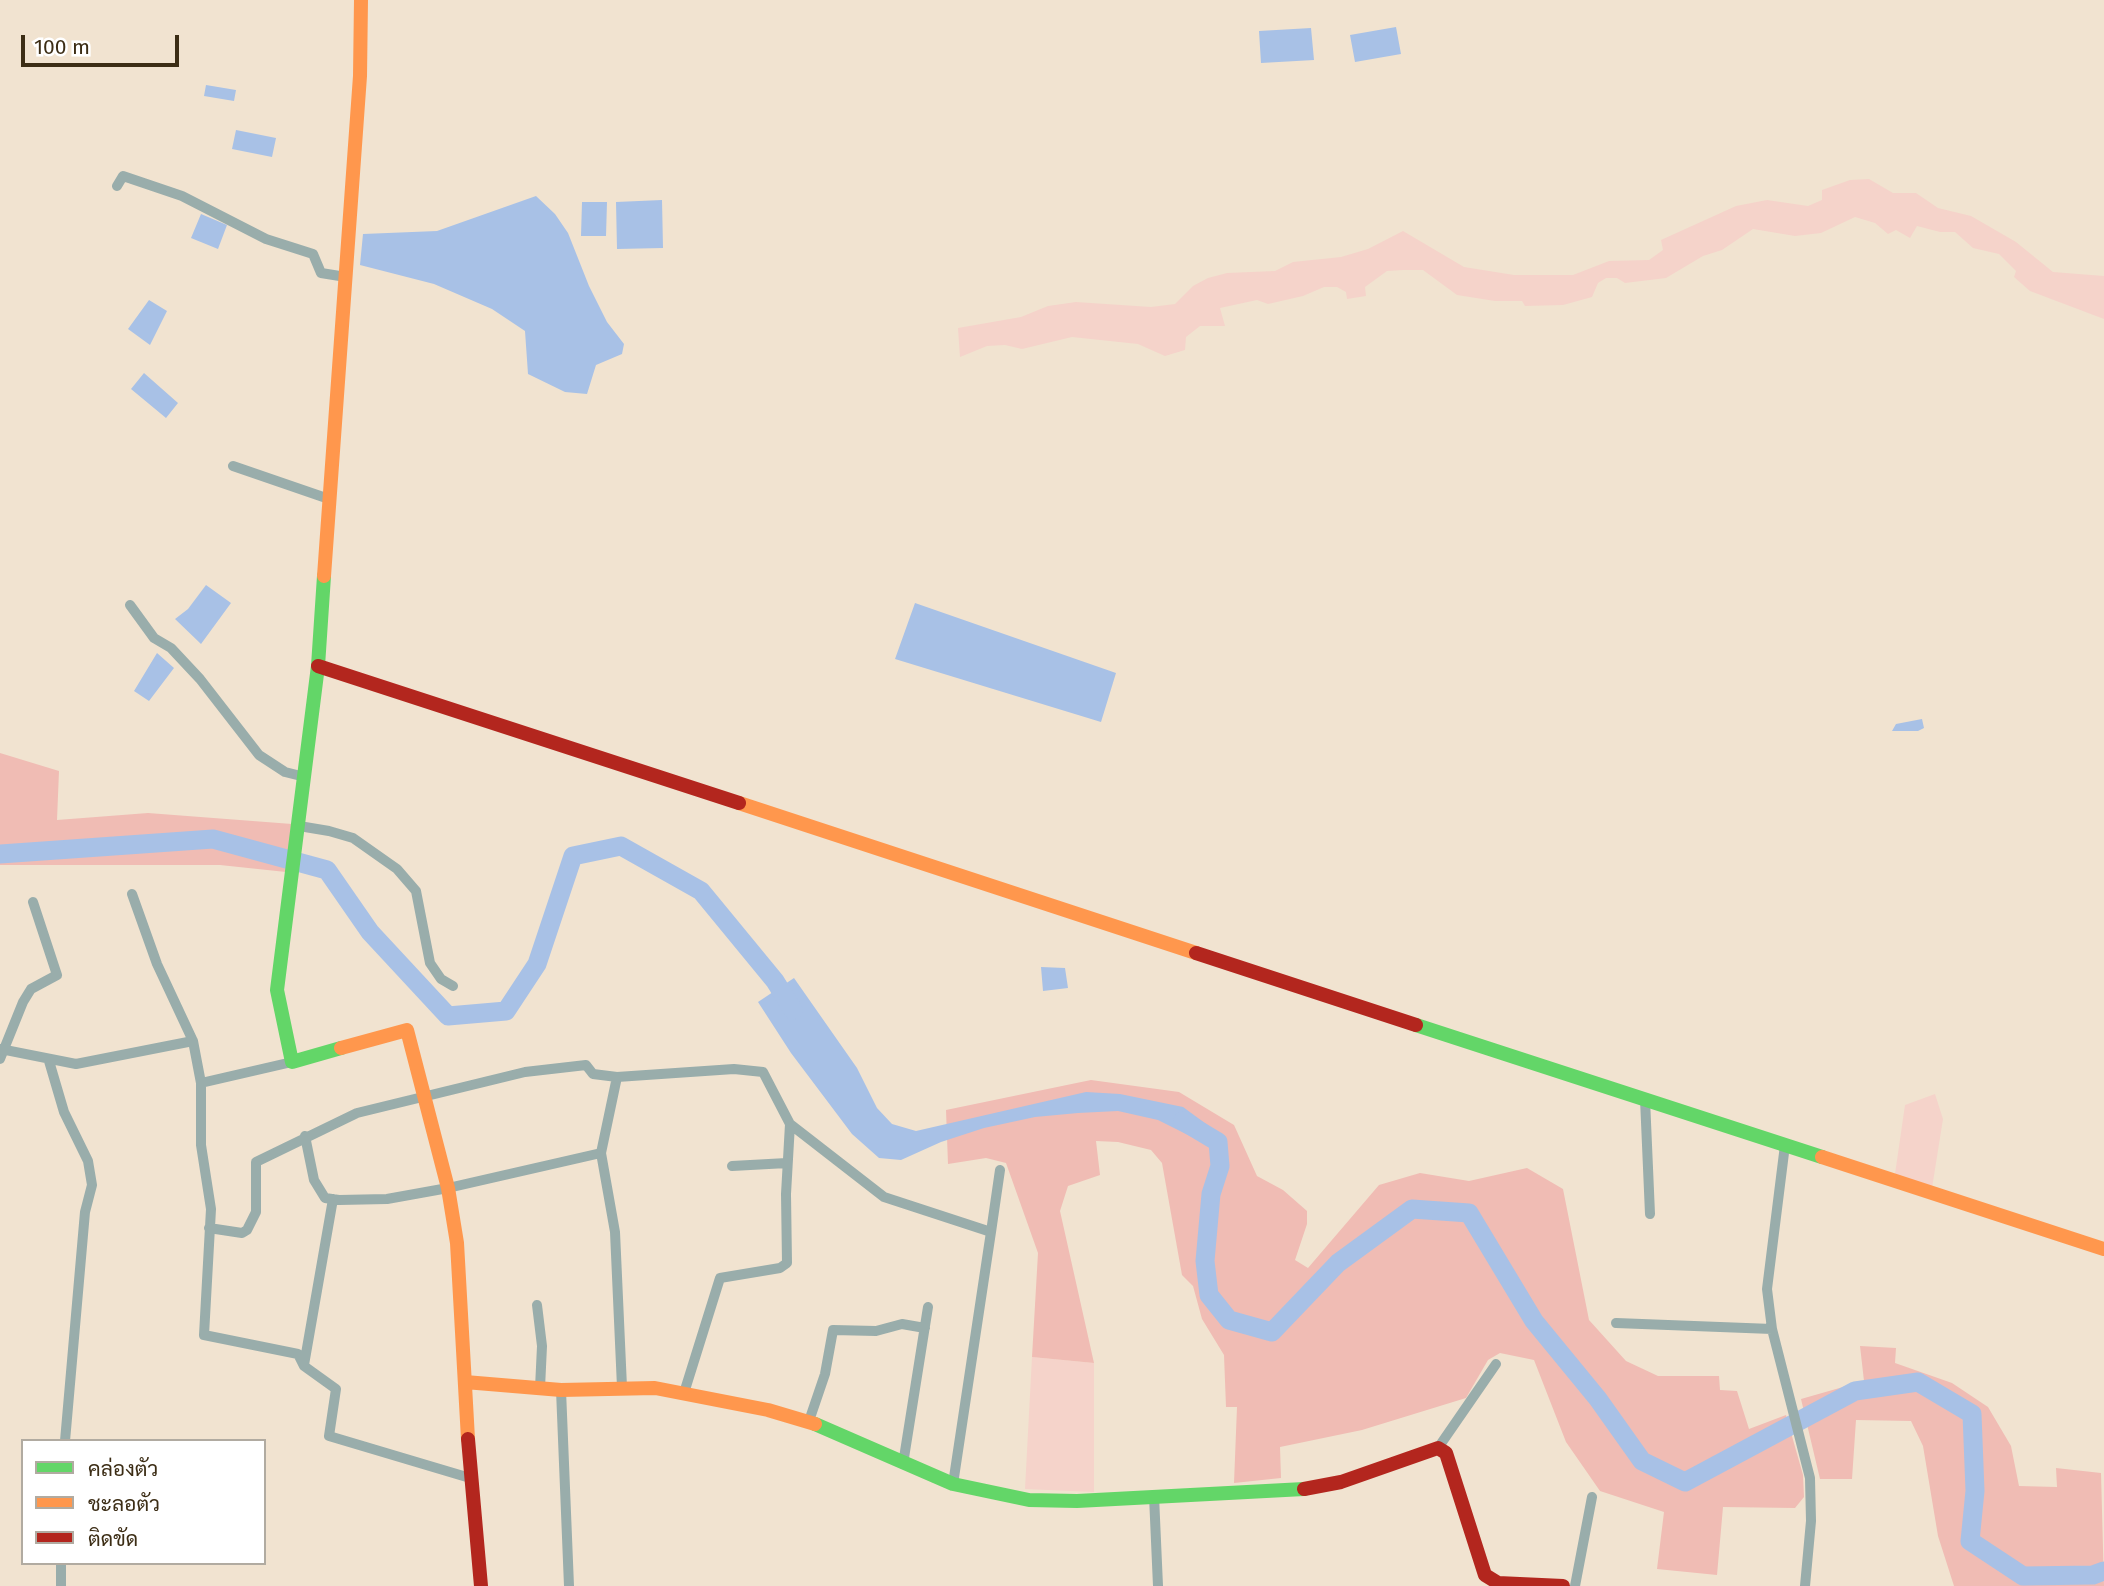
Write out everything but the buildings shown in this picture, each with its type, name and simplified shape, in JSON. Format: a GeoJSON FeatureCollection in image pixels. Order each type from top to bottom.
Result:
{"type":"FeatureCollection","features":[{"type":"Feature","properties":{"kind":"street"},"geometry":{"type":"LineString","coordinates":[[292,1062],[277,990],[318,666],[360,76],[361,0]]}},
{"type":"Feature","properties":{"kind":"street"},"geometry":{"type":"LineString","coordinates":[[117,186],[123,176],[182,196],[266,239],[313,254],[321,273],[346,276]]}},
{"type":"Feature","properties":{"kind":"street"},"geometry":{"type":"LineString","coordinates":[[233,466],[329,499]]}},
{"type":"Feature","properties":{"kind":"street"},"geometry":{"type":"LineString","coordinates":[[130,605],[155,638],[171,648],[200,679],[259,755],[285,772],[304,777]]}},
{"type":"Feature","properties":{"kind":"street"},"geometry":{"type":"LineString","coordinates":[[318,666],[2104,1249]]}},
{"type":"Feature","properties":{"kind":"street"},"geometry":{"type":"LineString","coordinates":[[297,833],[329,831],[353,838],[397,869],[416,891],[430,963],[441,979],[453,986]]}},
{"type":"Feature","properties":{"kind":"street"},"geometry":{"type":"LineString","coordinates":[[132,894],[157,964],[193,1041],[201,1083],[201,1145],[211,1209],[204,1335],[298,1354],[304,1366],[336,1390],[329,1436],[470,1478]]}},
{"type":"Feature","properties":{"kind":"street"},"geometry":{"type":"LineString","coordinates":[[33,902],[57,975],[31,989],[1,1052],[76,1064],[193,1041]]}},
{"type":"Feature","properties":{"kind":"street"},"geometry":{"type":"LineString","coordinates":[[201,1083],[292,1062],[407,1030],[448,1188],[457,1243],[470,1478],[481,1586]]}},
{"type":"Feature","properties":{"kind":"street"},"geometry":{"type":"LineString","coordinates":[[50,1061],[64,1112],[88,1161],[92,1185],[85,1212],[65,1439]]}},
{"type":"Feature","properties":{"kind":"street"},"geometry":{"type":"LineString","coordinates":[[209,1228],[242,1233],[247,1230],[256,1212],[256,1162],[278,1154],[305,1136],[357,1113],[525,1072],[586,1065],[593,1074],[617,1077],[734,1069],[763,1072],[790,1124],[884,1197],[991,1232]]}},
{"type":"Feature","properties":{"kind":"street"},"geometry":{"type":"LineString","coordinates":[[617,1077],[601,1153],[615,1232],[622,1387]]}},
{"type":"Feature","properties":{"kind":"street"},"geometry":{"type":"LineString","coordinates":[[1645,1099],[1650,1214]]}},
{"type":"Feature","properties":{"kind":"street"},"geometry":{"type":"LineString","coordinates":[[684,1393],[720,1278],[780,1268],[787,1263],[787,1163],[790,1124]]}},
{"type":"Feature","properties":{"kind":"street"},"geometry":{"type":"LineString","coordinates":[[305,1136],[314,1180],[325,1198],[333,1199],[387,1199],[601,1153]]}},
{"type":"Feature","properties":{"kind":"street"},"geometry":{"type":"LineString","coordinates":[[1785,1145],[1767,1289],[1772,1329],[1810,1478],[1811,1521],[1805,1586]]}},
{"type":"Feature","properties":{"kind":"street"},"geometry":{"type":"LineString","coordinates":[[732,1166],[787,1163]]}},
{"type":"Feature","properties":{"kind":"street"},"geometry":{"type":"LineString","coordinates":[[953,1484],[1000,1170]]}},
{"type":"Feature","properties":{"kind":"street"},"geometry":{"type":"LineString","coordinates":[[304,1366],[333,1199]]}},
{"type":"Feature","properties":{"kind":"street"},"geometry":{"type":"LineString","coordinates":[[537,1306],[541,1346],[540,1388]]}},
{"type":"Feature","properties":{"kind":"street"},"geometry":{"type":"LineString","coordinates":[[903,1464],[928,1307]]}},
{"type":"Feature","properties":{"kind":"street"},"geometry":{"type":"LineString","coordinates":[[1616,1323],[1772,1329]]}},
{"type":"Feature","properties":{"kind":"street"},"geometry":{"type":"LineString","coordinates":[[809,1421],[825,1374],[833,1330],[876,1331],[902,1324],[925,1328]]}},
{"type":"Feature","properties":{"kind":"street"},"geometry":{"type":"LineString","coordinates":[[465,1382],[561,1390],[655,1388],[684,1393],[809,1421],[953,1484],[1030,1500],[1077,1501],[1304,1489],[1342,1482],[1438,1448],[1496,1364]]}},
{"type":"Feature","properties":{"kind":"street"},"geometry":{"type":"LineString","coordinates":[[561,1390],[569,1586]]}},
{"type":"Feature","properties":{"kind":"street"},"geometry":{"type":"LineString","coordinates":[[1438,1448],[1446,1454],[1485,1574],[1499,1583],[1563,1586]]}},
{"type":"Feature","properties":{"kind":"street"},"geometry":{"type":"LineString","coordinates":[[1154,1496],[1158,1586]]}},
{"type":"Feature","properties":{"kind":"street"},"geometry":{"type":"LineString","coordinates":[[1575,1586],[1592,1497]]}},
{"type":"Feature","properties":{"kind":"street"},"geometry":{"type":"LineString","coordinates":[[61,1565],[61,1586]]}},
{"type":"Feature","properties":{"kind":"shaded area"},"geometry":{"type":"Polygon","coordinates":[[[1869,179],[1893,193],[1916,193],[1938,208],[1971,216],[2016,242],[2053,272],[2104,276],[2104,319],[2030,291],[2014,277],[2016,271],[1999,254],[1973,248],[1955,232],[1940,232],[1917,226],[1910,238],[1896,230],[1888,234],[1875,223],[1855,217],[1821,233],[1795,236],[1753,229],[1722,250],[1703,256],[1666,278],[1625,283],[1617,278],[1606,278],[1598,283],[1592,297],[1563,305],[1525,306],[1522,301],[1495,301],[1457,295],[1423,270],[1387,271],[1365,287],[1366,296],[1347,299],[1346,292],[1337,287],[1324,287],[1303,296],[1268,304],[1257,300],[1220,308],[1225,326],[1200,326],[1186,337],[1185,350],[1165,356],[1138,344],[1072,337],[1022,349],[1005,345],[987,346],[960,357],[958,328],[1021,317],[1048,306],[1076,302],[1151,307],[1175,304],[1193,286],[1208,278],[1227,273],[1275,271],[1293,262],[1341,257],[1368,249],[1403,231],[1464,267],[1514,275],[1573,275],[1609,261],[1649,260],[1663,250],[1661,240],[1736,206],[1767,200],[1808,206],[1822,200],[1822,190],[1850,180],[1869,179]]]}},
{"type":"Feature","properties":{"kind":"shaded area"},"geometry":{"type":"Polygon","coordinates":[[[0,753],[59,771],[57,820],[148,813],[292,824],[286,872],[220,865],[0,865],[0,753]]]}},
{"type":"Feature","properties":{"kind":"shaded area"},"geometry":{"type":"Polygon","coordinates":[[[1091,1080],[1179,1092],[1234,1125],[1257,1176],[1283,1190],[1307,1211],[1307,1224],[1295,1260],[1308,1268],[1379,1185],[1420,1173],[1469,1181],[1527,1168],[1563,1189],[1589,1320],[1626,1361],[1658,1376],[1719,1376],[1720,1390],[1737,1391],[1749,1429],[1786,1415],[1803,1475],[1804,1497],[1795,1508],[1723,1507],[1717,1575],[1657,1569],[1664,1512],[1600,1491],[1566,1442],[1534,1360],[1500,1353],[1488,1360],[1466,1398],[1362,1430],[1280,1447],[1281,1478],[1234,1483],[1237,1407],[1226,1407],[1224,1355],[1202,1319],[1193,1286],[1182,1275],[1162,1163],[1151,1150],[1118,1142],[1096,1141],[1100,1175],[1068,1186],[1060,1211],[1094,1363],[1032,1357],[1038,1253],[1006,1163],[986,1158],[948,1164],[946,1110],[1091,1080]]]}},
{"type":"Feature","properties":{"kind":"shaded area"},"geometry":{"type":"Polygon","coordinates":[[[1935,1094],[1943,1119],[1932,1188],[1895,1174],[1905,1105],[1935,1094]]]}},
{"type":"Feature","properties":{"kind":"shaded area"},"geometry":{"type":"Polygon","coordinates":[[[1860,1346],[1896,1348],[1895,1363],[1952,1383],[1988,1407],[2011,1446],[2019,1486],[2057,1487],[2056,1468],[2101,1473],[2104,1586],[1954,1586],[1938,1536],[1923,1446],[1911,1421],[1856,1420],[1852,1479],[1820,1479],[1801,1399],[1864,1381],[1860,1346]]]}},
{"type":"Feature","properties":{"kind":"shaded area"},"geometry":{"type":"Polygon","coordinates":[[[1032,1357],[1094,1363],[1094,1492],[1025,1489],[1032,1357]]]}},
{"type":"Feature","properties":{"kind":"water"},"geometry":{"type":"Polygon","coordinates":[[[1396,27],[1401,54],[1355,62],[1350,35],[1396,27]]]}},
{"type":"Feature","properties":{"kind":"water"},"geometry":{"type":"Polygon","coordinates":[[[1311,28],[1314,60],[1261,63],[1259,31],[1311,28]]]}},
{"type":"Feature","properties":{"kind":"water"},"geometry":{"type":"Polygon","coordinates":[[[206,85],[236,90],[234,101],[204,96],[206,85]]]}},
{"type":"Feature","properties":{"kind":"water"},"geometry":{"type":"Polygon","coordinates":[[[236,130],[276,138],[272,157],[232,149],[236,130]]]}},
{"type":"Feature","properties":{"kind":"water"},"geometry":{"type":"Polygon","coordinates":[[[536,196],[555,214],[568,233],[607,322],[624,344],[622,354],[596,365],[587,394],[565,392],[528,374],[525,331],[492,309],[434,284],[360,265],[363,234],[437,231],[536,196]]]}},
{"type":"Feature","properties":{"kind":"water"},"geometry":{"type":"Polygon","coordinates":[[[662,200],[663,248],[617,249],[616,202],[662,200]]]}},
{"type":"Feature","properties":{"kind":"water"},"geometry":{"type":"Polygon","coordinates":[[[582,202],[607,202],[606,236],[581,236],[582,202]]]}},
{"type":"Feature","properties":{"kind":"water"},"geometry":{"type":"Polygon","coordinates":[[[201,214],[227,225],[218,249],[191,238],[201,214]]]}},
{"type":"Feature","properties":{"kind":"water"},"geometry":{"type":"Polygon","coordinates":[[[149,300],[167,311],[150,345],[128,329],[149,300]]]}},
{"type":"Feature","properties":{"kind":"water"},"geometry":{"type":"Polygon","coordinates":[[[144,373],[178,403],[166,418],[131,389],[144,373]]]}},
{"type":"Feature","properties":{"kind":"water"},"geometry":{"type":"Polygon","coordinates":[[[206,585],[231,603],[201,644],[175,619],[188,609],[206,585]]]}},
{"type":"Feature","properties":{"kind":"water"},"geometry":{"type":"Polygon","coordinates":[[[915,603],[1116,673],[1101,722],[895,659],[915,603]]]}},
{"type":"Feature","properties":{"kind":"water"},"geometry":{"type":"Polygon","coordinates":[[[157,653],[174,668],[149,701],[134,691],[157,653]]]}},
{"type":"Feature","properties":{"kind":"water"},"geometry":{"type":"Polygon","coordinates":[[[1922,719],[1924,728],[1918,731],[1892,731],[1896,724],[1922,719]]]}},
{"type":"Feature","properties":{"kind":"water"},"geometry":{"type":"Polygon","coordinates":[[[1041,967],[1065,968],[1068,988],[1043,991],[1041,967]]]}},
{"type":"Feature","properties":{"kind":"water"},"geometry":{"type":"Polygon","coordinates":[[[794,978],[857,1068],[877,1108],[892,1124],[916,1131],[1086,1092],[1120,1094],[1183,1107],[1213,1129],[1198,1140],[1158,1120],[1118,1111],[1078,1113],[1035,1117],[984,1128],[941,1142],[901,1160],[879,1158],[852,1134],[791,1053],[758,1002],[794,978]]]}},
{"type":"Feature","properties":{"kind":"waterway"},"geometry":{"type":"LineString","coordinates":[[0,854],[213,839],[327,870],[370,932],[448,1016],[506,1011],[537,964],[573,856],[621,846],[701,891],[775,981],[793,1010]]}},
{"type":"Feature","properties":{"kind":"waterway"},"geometry":{"type":"LineString","coordinates":[[1183,1121],[1218,1142],[1220,1166],[1211,1194],[1205,1261],[1209,1295],[1229,1320],[1272,1332],[1338,1263],[1412,1209],[1469,1213],[1534,1321],[1598,1399],[1642,1461],[1685,1482],[1855,1391],[1918,1382],[1972,1414],[1975,1491],[1970,1541],[2023,1576],[2093,1575],[2104,1571]]}},
{"type":"Feature","properties":{"kind":"traffic: fast"},"geometry":{"type":"LineString","coordinates":[[324,576],[318,666],[277,990],[292,1062],[341,1048]]}},
{"type":"Feature","properties":{"kind":"traffic: fast"},"geometry":{"type":"LineString","coordinates":[[1416,1025],[1822,1157]]}},
{"type":"Feature","properties":{"kind":"traffic: fast"},"geometry":{"type":"LineString","coordinates":[[815,1424],[953,1484],[1029,1500],[1077,1501],[1304,1489]]}},
{"type":"Feature","properties":{"kind":"traffic: slow"},"geometry":{"type":"LineString","coordinates":[[324,576],[360,76],[361,0]]}},
{"type":"Feature","properties":{"kind":"traffic: slow"},"geometry":{"type":"LineString","coordinates":[[739,803],[1196,953]]}},
{"type":"Feature","properties":{"kind":"traffic: slow"},"geometry":{"type":"LineString","coordinates":[[341,1048],[407,1030],[448,1188],[457,1243],[468,1439]]}},
{"type":"Feature","properties":{"kind":"traffic: slow"},"geometry":{"type":"LineString","coordinates":[[1822,1157],[2104,1249]]}},
{"type":"Feature","properties":{"kind":"traffic: slow"},"geometry":{"type":"LineString","coordinates":[[465,1382],[561,1390],[655,1388],[768,1410],[815,1424]]}},
{"type":"Feature","properties":{"kind":"traffic: jam"},"geometry":{"type":"LineString","coordinates":[[318,666],[739,803]]}},
{"type":"Feature","properties":{"kind":"traffic: jam"},"geometry":{"type":"LineString","coordinates":[[1196,953],[1416,1025]]}},
{"type":"Feature","properties":{"kind":"traffic: jam"},"geometry":{"type":"LineString","coordinates":[[468,1439],[481,1586]]}},
{"type":"Feature","properties":{"kind":"traffic: jam"},"geometry":{"type":"LineString","coordinates":[[1304,1489],[1341,1482],[1438,1448],[1446,1453],[1485,1575],[1498,1583],[1563,1586]]}}]}
